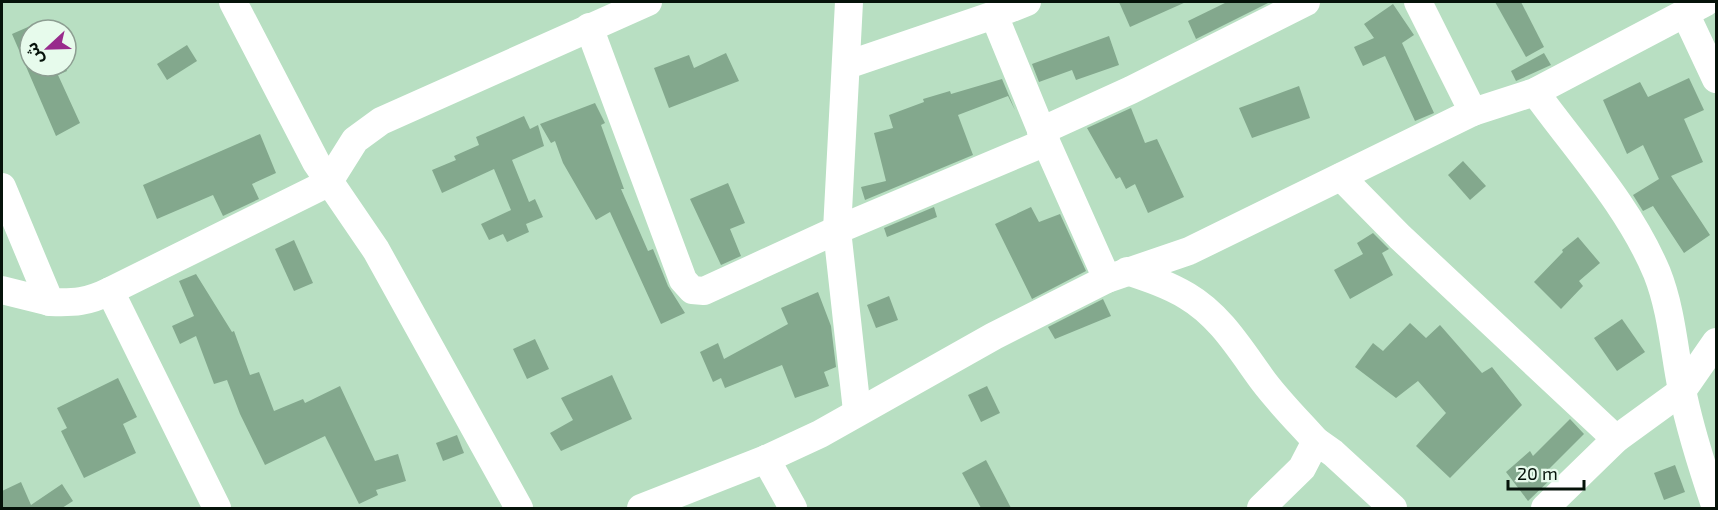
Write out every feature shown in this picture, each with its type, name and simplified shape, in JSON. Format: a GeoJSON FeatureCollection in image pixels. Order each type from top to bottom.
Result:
{"type":"FeatureCollection","features":[{"type":"Feature","properties":{"kind":"street"},"geometry":{"type":"LineString","coordinates":[[233,2],[328,183],[376,250],[519,508]]}},
{"type":"Feature","properties":{"kind":"street"},"geometry":{"type":"LineString","coordinates":[[2,290],[50,302],[77,304],[91,301],[328,183],[355,140],[381,121],[648,2]]}},
{"type":"Feature","properties":{"kind":"street"},"geometry":{"type":"LineString","coordinates":[[849,2],[837,230],[857,411]]}},
{"type":"Feature","properties":{"kind":"street"},"geometry":{"type":"LineString","coordinates":[[847,65],[1027,2]]}},
{"type":"Feature","properties":{"kind":"street"},"geometry":{"type":"LineString","coordinates":[[589,27],[683,280],[692,290],[704,291],[1043,136],[1306,2]]}},
{"type":"Feature","properties":{"kind":"street"},"geometry":{"type":"LineString","coordinates":[[1418,2],[1473,112]]}},
{"type":"Feature","properties":{"kind":"street"},"geometry":{"type":"LineString","coordinates":[[640,508],[766,459],[820,434],[857,411],[994,336],[1117,275],[1189,251],[1473,112],[1534,92],[1696,5],[1716,80]]}},
{"type":"Feature","properties":{"kind":"street"},"geometry":{"type":"LineString","coordinates":[[994,15],[1043,136],[1117,275],[1170,287],[1188,296],[1210,313],[1232,337],[1266,384],[1316,441],[1333,453],[1393,508]]}},
{"type":"Feature","properties":{"kind":"street"},"geometry":{"type":"LineString","coordinates":[[1534,92],[1640,238],[1658,275],[1666,304],[1682,391],[1716,508]]}},
{"type":"Feature","properties":{"kind":"street"},"geometry":{"type":"LineString","coordinates":[[1341,177],[1400,237],[1616,439]]}},
{"type":"Feature","properties":{"kind":"street"},"geometry":{"type":"LineString","coordinates":[[2,188],[50,302]]}},
{"type":"Feature","properties":{"kind":"street"},"geometry":{"type":"LineString","coordinates":[[110,291],[217,508]]}},
{"type":"Feature","properties":{"kind":"street"},"geometry":{"type":"LineString","coordinates":[[1545,508],[1616,439],[1682,391],[1716,342]]}},
{"type":"Feature","properties":{"kind":"street"},"geometry":{"type":"LineString","coordinates":[[1261,508],[1302,468],[1316,441]]}},
{"type":"Feature","properties":{"kind":"street"},"geometry":{"type":"LineString","coordinates":[[766,459],[793,508]]}},
{"type":"Feature","properties":{"kind":"building"},"geometry":{"type":"Polygon","coordinates":[[[1119,2],[1186,2],[1130,27],[1119,2]]]}},
{"type":"Feature","properties":{"kind":"building"},"geometry":{"type":"Polygon","coordinates":[[[1227,2],[1270,2],[1196,39],[1188,21],[1227,2]]]}},
{"type":"Feature","properties":{"kind":"building"},"geometry":{"type":"Polygon","coordinates":[[[1495,2],[1521,2],[1544,47],[1526,57],[1495,2]]]}},
{"type":"Feature","properties":{"kind":"building"},"geometry":{"type":"Polygon","coordinates":[[[1393,4],[1414,35],[1402,43],[1434,113],[1415,121],[1385,56],[1363,66],[1354,47],[1374,38],[1364,24],[1393,4]]]}},
{"type":"Feature","properties":{"kind":"building"},"geometry":{"type":"Polygon","coordinates":[[[18,31],[18,48],[12,34],[18,31]]]}},
{"type":"Feature","properties":{"kind":"building"},"geometry":{"type":"Polygon","coordinates":[[[1109,36],[1119,65],[1076,80],[1072,70],[1039,82],[1032,64],[1109,36]]]}},
{"type":"Feature","properties":{"kind":"building"},"geometry":{"type":"Polygon","coordinates":[[[187,45],[197,61],[167,80],[157,64],[187,45]]]}},
{"type":"Feature","properties":{"kind":"building"},"geometry":{"type":"Polygon","coordinates":[[[726,53],[739,81],[669,108],[654,68],[689,55],[694,68],[726,53]]]}},
{"type":"Feature","properties":{"kind":"building"},"geometry":{"type":"Polygon","coordinates":[[[1544,53],[1551,65],[1516,81],[1511,71],[1544,53]]]}},
{"type":"Feature","properties":{"kind":"building"},"geometry":{"type":"Polygon","coordinates":[[[31,78],[59,78],[80,123],[56,136],[31,78]]]}},
{"type":"Feature","properties":{"kind":"building"},"geometry":{"type":"Polygon","coordinates":[[[1689,78],[1704,110],[1684,119],[1703,162],[1671,176],[1710,235],[1684,253],[1653,206],[1643,211],[1633,195],[1659,179],[1643,145],[1627,154],[1603,100],[1640,82],[1648,97],[1689,78]]]}},
{"type":"Feature","properties":{"kind":"building"},"geometry":{"type":"Polygon","coordinates":[[[1002,79],[1015,110],[1008,96],[958,115],[973,155],[865,200],[861,187],[886,181],[874,133],[893,128],[889,115],[924,102],[923,99],[950,91],[951,94],[1002,79]]]}},
{"type":"Feature","properties":{"kind":"building"},"geometry":{"type":"Polygon","coordinates":[[[1299,86],[1310,118],[1252,138],[1239,108],[1299,86]]]}},
{"type":"Feature","properties":{"kind":"building"},"geometry":{"type":"Polygon","coordinates":[[[595,103],[605,123],[601,125],[624,189],[621,189],[648,251],[653,249],[668,286],[685,313],[661,324],[610,212],[596,220],[563,163],[555,141],[551,143],[540,124],[595,103]]]}},
{"type":"Feature","properties":{"kind":"building"},"geometry":{"type":"Polygon","coordinates":[[[1131,108],[1145,143],[1157,139],[1184,197],[1148,213],[1135,184],[1126,189],[1120,177],[1116,179],[1087,128],[1131,108]]]}},
{"type":"Feature","properties":{"kind":"building"},"geometry":{"type":"Polygon","coordinates":[[[524,116],[530,129],[538,125],[544,146],[512,160],[529,202],[535,199],[543,217],[526,224],[529,232],[507,242],[503,234],[489,240],[481,224],[511,210],[494,169],[442,193],[432,170],[456,160],[454,156],[479,145],[476,137],[524,116]]]}},
{"type":"Feature","properties":{"kind":"building"},"geometry":{"type":"Polygon","coordinates":[[[260,134],[276,173],[252,184],[259,199],[223,216],[213,195],[157,219],[143,185],[260,134]]]}},
{"type":"Feature","properties":{"kind":"building"},"geometry":{"type":"Polygon","coordinates":[[[1463,161],[1486,186],[1470,200],[1448,175],[1463,161]]]}},
{"type":"Feature","properties":{"kind":"building"},"geometry":{"type":"Polygon","coordinates":[[[728,183],[745,223],[730,229],[741,256],[721,265],[690,199],[728,183]]]}},
{"type":"Feature","properties":{"kind":"building"},"geometry":{"type":"Polygon","coordinates":[[[934,207],[937,217],[887,237],[884,228],[934,207]]]}},
{"type":"Feature","properties":{"kind":"building"},"geometry":{"type":"Polygon","coordinates":[[[1031,207],[1039,222],[1060,214],[1086,271],[1032,299],[995,224],[1031,207]]]}},
{"type":"Feature","properties":{"kind":"building"},"geometry":{"type":"Polygon","coordinates":[[[1373,233],[1389,249],[1382,253],[1393,275],[1350,299],[1334,270],[1363,254],[1357,243],[1373,233]]]}},
{"type":"Feature","properties":{"kind":"building"},"geometry":{"type":"Polygon","coordinates":[[[1578,237],[1600,263],[1579,281],[1583,286],[1561,309],[1534,282],[1563,252],[1562,250],[1578,237]]]}},
{"type":"Feature","properties":{"kind":"building"},"geometry":{"type":"Polygon","coordinates":[[[294,240],[313,283],[294,291],[275,249],[294,240]]]}},
{"type":"Feature","properties":{"kind":"building"},"geometry":{"type":"Polygon","coordinates":[[[196,274],[232,332],[234,331],[250,375],[259,372],[274,411],[303,399],[305,403],[340,386],[375,461],[398,454],[406,481],[376,490],[378,495],[359,504],[325,436],[265,465],[240,414],[227,380],[214,384],[196,336],[180,344],[172,326],[194,316],[179,281],[196,274]]]}},
{"type":"Feature","properties":{"kind":"building"},"geometry":{"type":"Polygon","coordinates":[[[818,292],[831,326],[836,367],[824,372],[829,386],[795,398],[782,365],[725,388],[721,378],[713,382],[700,352],[718,343],[724,359],[788,324],[781,308],[818,292]]]}},
{"type":"Feature","properties":{"kind":"building"},"geometry":{"type":"Polygon","coordinates":[[[889,296],[898,320],[876,328],[867,305],[889,296]]]}},
{"type":"Feature","properties":{"kind":"building"},"geometry":{"type":"Polygon","coordinates":[[[1103,299],[1111,316],[1055,339],[1048,327],[1103,299]]]}},
{"type":"Feature","properties":{"kind":"building"},"geometry":{"type":"Polygon","coordinates":[[[1622,319],[1645,352],[1617,371],[1594,338],[1622,319]]]}},
{"type":"Feature","properties":{"kind":"building"},"geometry":{"type":"Polygon","coordinates":[[[1410,323],[1426,338],[1440,325],[1482,373],[1492,367],[1522,405],[1450,478],[1416,446],[1446,413],[1418,381],[1396,398],[1355,367],[1373,343],[1383,351],[1410,323]]]}},
{"type":"Feature","properties":{"kind":"building"},"geometry":{"type":"Polygon","coordinates":[[[535,339],[549,369],[527,379],[513,349],[535,339]]]}},
{"type":"Feature","properties":{"kind":"building"},"geometry":{"type":"Polygon","coordinates":[[[612,375],[632,419],[561,451],[550,433],[573,420],[561,398],[612,375]]]}},
{"type":"Feature","properties":{"kind":"building"},"geometry":{"type":"Polygon","coordinates":[[[118,378],[137,417],[123,424],[136,453],[84,478],[61,431],[67,428],[57,408],[118,378]]]}},
{"type":"Feature","properties":{"kind":"building"},"geometry":{"type":"Polygon","coordinates":[[[987,386],[1000,413],[981,422],[968,395],[987,386]]]}},
{"type":"Feature","properties":{"kind":"building"},"geometry":{"type":"Polygon","coordinates":[[[1570,419],[1584,434],[1547,471],[1552,478],[1528,501],[1506,472],[1530,451],[1533,456],[1570,419]]]}},
{"type":"Feature","properties":{"kind":"building"},"geometry":{"type":"Polygon","coordinates":[[[457,435],[464,453],[443,461],[436,443],[457,435]]]}},
{"type":"Feature","properties":{"kind":"building"},"geometry":{"type":"Polygon","coordinates":[[[986,460],[1011,508],[981,508],[962,473],[986,460]]]}},
{"type":"Feature","properties":{"kind":"building"},"geometry":{"type":"Polygon","coordinates":[[[1675,465],[1685,492],[1664,500],[1654,473],[1675,465]]]}},
{"type":"Feature","properties":{"kind":"building"},"geometry":{"type":"Polygon","coordinates":[[[21,482],[31,505],[62,484],[73,501],[62,508],[2,508],[2,491],[21,482]]]}}]}
